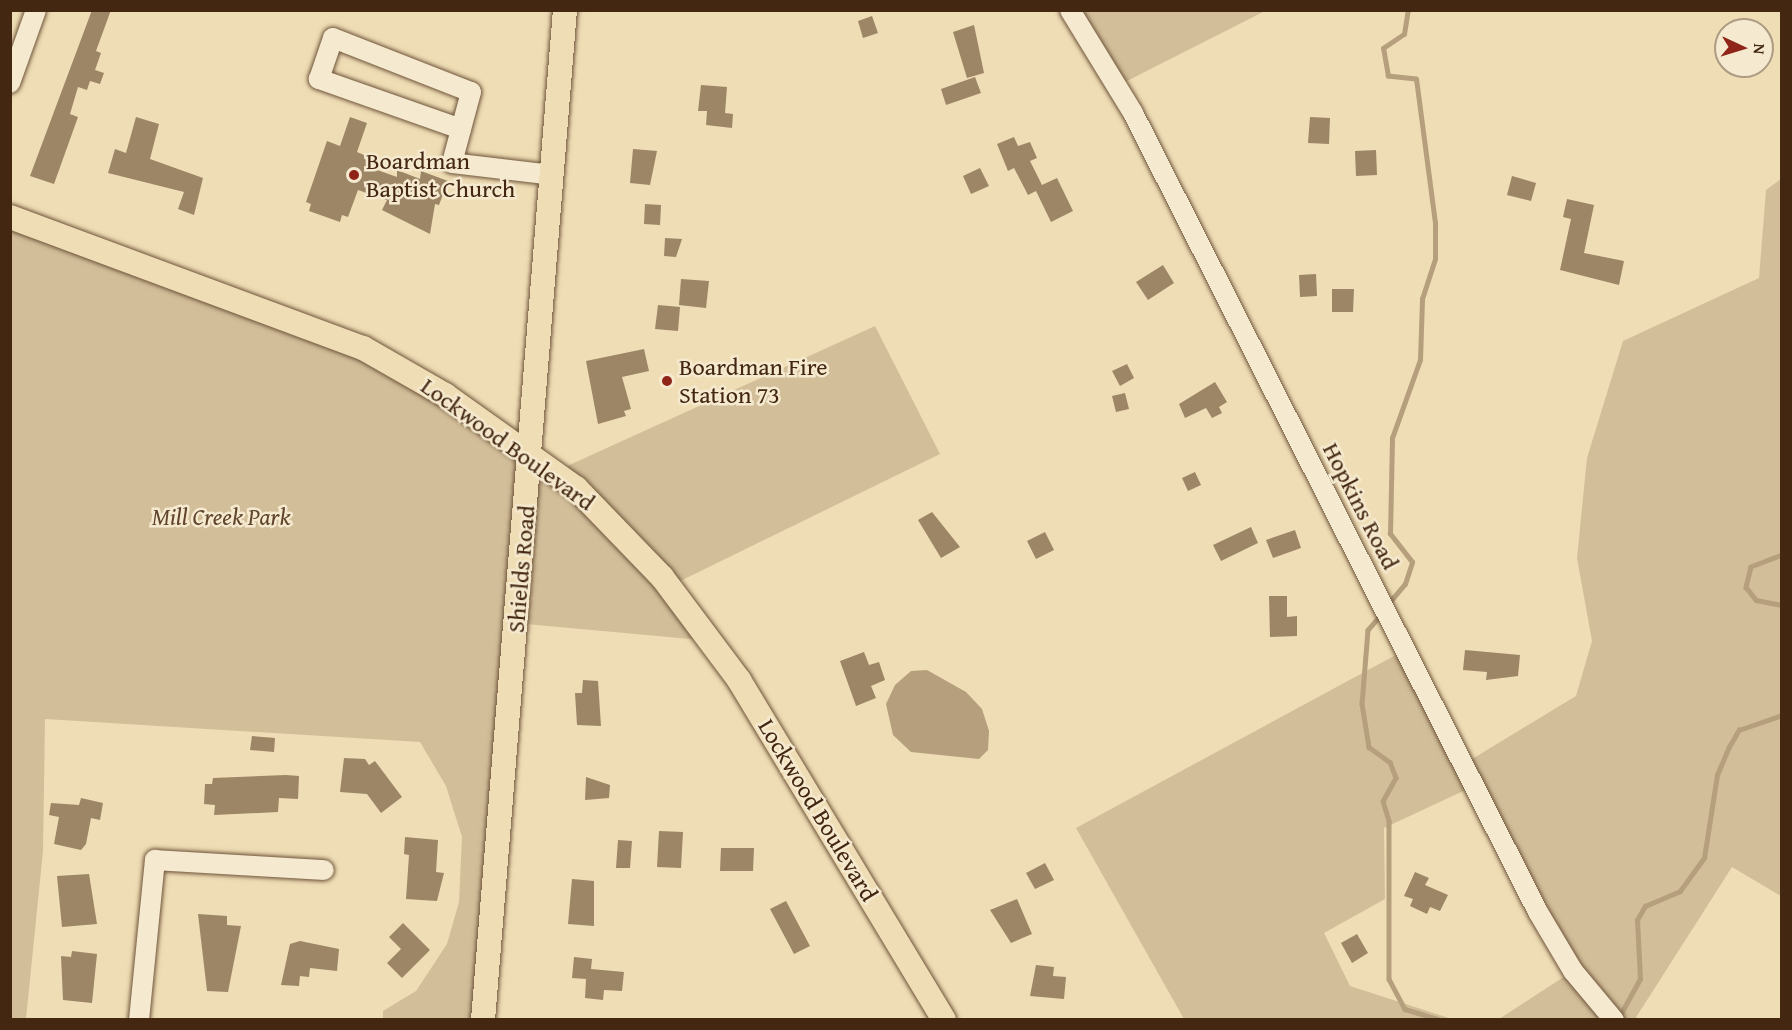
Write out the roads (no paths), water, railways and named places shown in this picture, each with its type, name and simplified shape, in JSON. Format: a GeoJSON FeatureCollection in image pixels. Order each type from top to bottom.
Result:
{"type":"FeatureCollection","features":[{"type":"Feature","properties":{"kind":"main road","name":"Shields Road"},"geometry":{"type":"LineString","coordinates":[[483,1020],[531,456],[565,10]]}},
{"type":"Feature","properties":{"kind":"main road","name":"Lockwood Boulevard"},"geometry":{"type":"LineString","coordinates":[[10,217],[353,343],[445,395],[531,456],[604,515],[694,617],[739,680],[944,1020]]}},
{"type":"Feature","properties":{"kind":"street"},"geometry":{"type":"LineString","coordinates":[[10,83],[36,10]]}},
{"type":"Feature","properties":{"kind":"street","name":"Hopkins Road"},"geometry":{"type":"LineString","coordinates":[[1070,10],[1133,113],[1538,912],[1598,1003],[1614,1020]]}},
{"type":"Feature","properties":{"kind":"street"},"geometry":{"type":"LineString","coordinates":[[461,129],[319,79],[333,38],[471,92],[452,163],[552,175]]}},
{"type":"Feature","properties":{"kind":"street"},"geometry":{"type":"LineString","coordinates":[[139,1020],[156,860],[324,870]]}},
{"type":"Feature","properties":{"kind":"waterway"},"geometry":{"type":"LineString","coordinates":[[1388,604],[1405,584],[1412,562],[1390,534],[1392,438],[1420,360],[1422,299],[1435,259],[1435,223],[1416,79],[1388,76],[1383,48],[1404,34],[1408,10]]}},
{"type":"Feature","properties":{"kind":"waterway"},"geometry":{"type":"LineString","coordinates":[[1782,555],[1751,567],[1746,587],[1756,600],[1782,605]]}},
{"type":"Feature","properties":{"kind":"waterway"},"geometry":{"type":"LineString","coordinates":[[1382,614],[1368,630],[1362,704],[1369,747],[1390,762],[1396,778],[1383,801],[1389,821],[1389,979],[1405,1009],[1442,1020]]}},
{"type":"Feature","properties":{"kind":"waterway"},"geometry":{"type":"LineString","coordinates":[[1619,1017],[1640,979],[1637,920],[1645,906],[1680,891],[1704,858],[1717,775],[1729,747],[1739,730],[1782,715]]}},
{"type":"Feature","properties":{"kind":"place","name":"Boardman Baptist Church"},"geometry":{"type":"Point","coordinates":[354,175]}},
{"type":"Feature","properties":{"kind":"place","name":"Boardman Fire Station 73"},"geometry":{"type":"Point","coordinates":[667,381]}},
{"type":"Feature","properties":{"kind":"park label","name":"Mill Creek Park"},"geometry":{"type":"Point","coordinates":[221,517]}}]}
